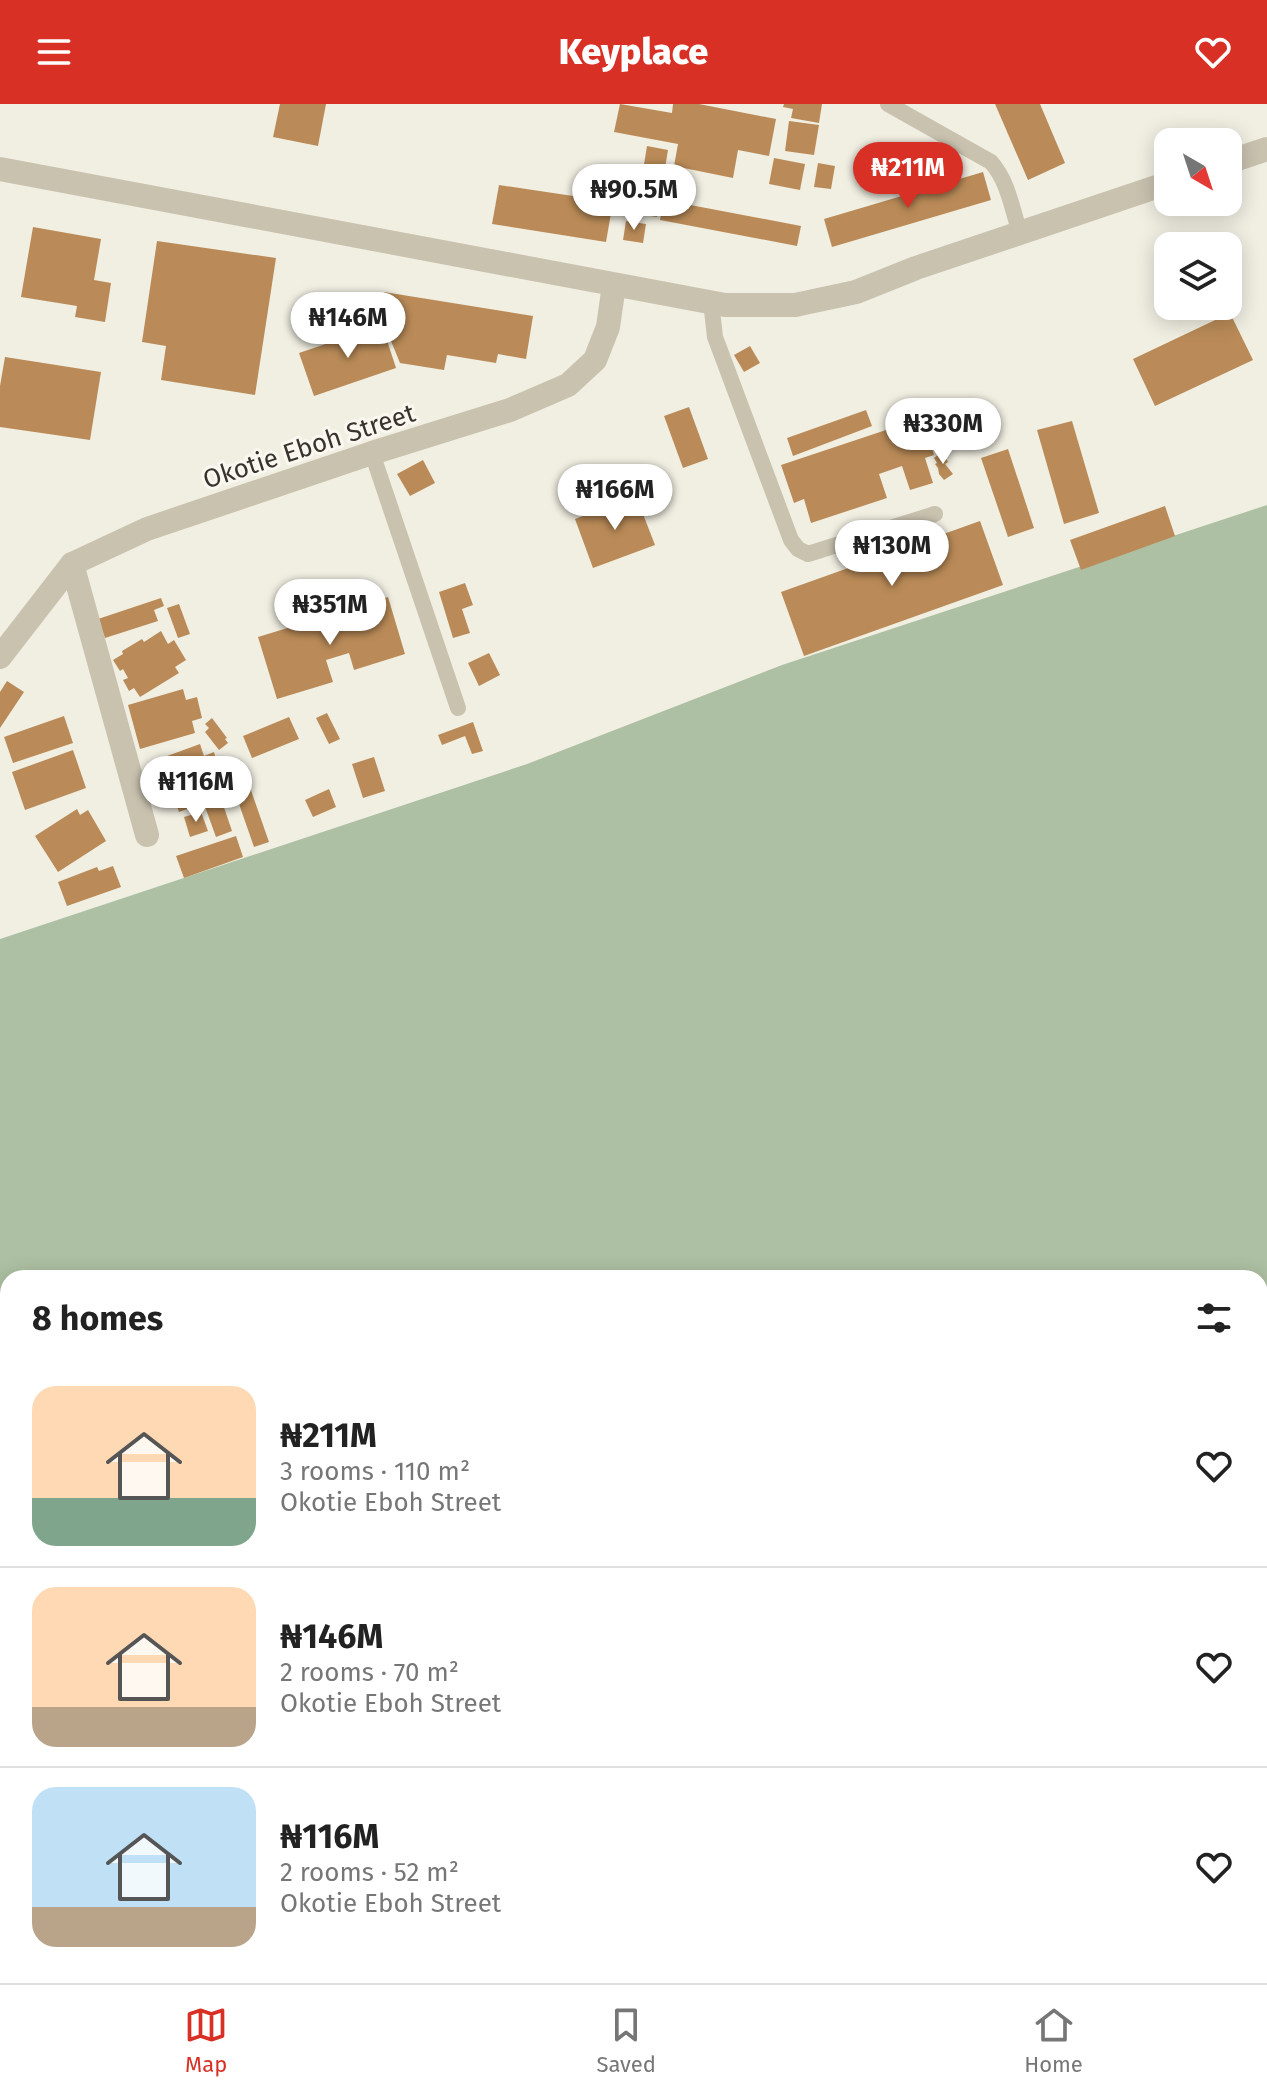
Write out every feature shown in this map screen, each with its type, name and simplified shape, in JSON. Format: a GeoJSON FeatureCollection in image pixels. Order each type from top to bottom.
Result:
{"type":"FeatureCollection","features":[{"type":"Feature","properties":{"kind":"street"},"geometry":{"type":"LineString","coordinates":[[1242,157],[1267,149]]}},
{"type":"Feature","properties":{"kind":"street"},"geometry":{"type":"LineString","coordinates":[[0,169],[725,305],[795,305],[856,292],[916,268],[1154,188]]}},
{"type":"Feature","properties":{"kind":"street","name":"Okotie Eboh Street"},"geometry":{"type":"LineString","coordinates":[[0,657],[72,564],[147,529],[510,410],[568,385],[595,360],[608,327],[614,285]]}},
{"type":"Feature","properties":{"kind":"street"},"geometry":{"type":"LineString","coordinates":[[72,564],[147,835]]}},
{"type":"Feature","properties":{"kind":"lane"},"geometry":{"type":"LineString","coordinates":[[888,104],[991,162],[1004,182],[1020,233]]}},
{"type":"Feature","properties":{"kind":"lane"},"geometry":{"type":"LineString","coordinates":[[711,302],[715,337],[791,540],[798,549],[808,554],[935,514]]}},
{"type":"Feature","properties":{"kind":"lane"},"geometry":{"type":"LineString","coordinates":[[372,453],[458,708]]}},
{"type":"Feature","properties":{"kind":"green space"},"geometry":{"type":"Polygon","coordinates":[[[1267,505],[1267,1270],[0,1270],[0,939],[527,764],[782,665],[1267,505]]]}},
{"type":"Feature","properties":{"kind":"building"},"geometry":{"type":"Polygon","coordinates":[[[280,104],[326,104],[318,146],[273,137],[280,104]]]}},
{"type":"Feature","properties":{"kind":"building"},"geometry":{"type":"Polygon","coordinates":[[[620,104],[672,113],[673,104],[699,104],[776,119],[769,156],[738,150],[733,178],[674,166],[678,144],[614,132],[620,104]]]}},
{"type":"Feature","properties":{"kind":"building"},"geometry":{"type":"Polygon","coordinates":[[[784,104],[822,104],[819,123],[791,118],[793,109],[783,107],[784,104]]]}},
{"type":"Feature","properties":{"kind":"building"},"geometry":{"type":"Polygon","coordinates":[[[995,104],[1040,104],[1065,163],[1028,180],[995,104]]]}},
{"type":"Feature","properties":{"kind":"building"},"geometry":{"type":"Polygon","coordinates":[[[789,121],[819,125],[814,155],[785,151],[789,121]]]}},
{"type":"Feature","properties":{"kind":"building"},"geometry":{"type":"Polygon","coordinates":[[[647,146],[668,150],[657,217],[636,214],[647,146]]]}},
{"type":"Feature","properties":{"kind":"building"},"geometry":{"type":"Polygon","coordinates":[[[774,158],[805,164],[800,190],[769,184],[774,158]]]}},
{"type":"Feature","properties":{"kind":"building"},"geometry":{"type":"Polygon","coordinates":[[[818,163],[835,166],[831,189],[814,187],[818,163]]]}},
{"type":"Feature","properties":{"kind":"building"},"geometry":{"type":"Polygon","coordinates":[[[983,172],[991,200],[832,247],[824,219],[983,172]]]}},
{"type":"Feature","properties":{"kind":"building"},"geometry":{"type":"Polygon","coordinates":[[[499,185],[613,202],[606,242],[492,224],[499,185]]]}},
{"type":"Feature","properties":{"kind":"building"},"geometry":{"type":"Polygon","coordinates":[[[664,200],[801,226],[797,246],[660,220],[664,200]]]}},
{"type":"Feature","properties":{"kind":"building"},"geometry":{"type":"Polygon","coordinates":[[[626,221],[646,224],[643,243],[623,240],[626,221]]]}},
{"type":"Feature","properties":{"kind":"building"},"geometry":{"type":"Polygon","coordinates":[[[33,227],[101,239],[94,280],[111,283],[105,322],[75,317],[77,306],[21,297],[33,227]]]}},
{"type":"Feature","properties":{"kind":"building"},"geometry":{"type":"Polygon","coordinates":[[[157,241],[276,258],[255,395],[161,380],[166,346],[142,342],[157,241]]]}},
{"type":"Feature","properties":{"kind":"building"},"geometry":{"type":"Polygon","coordinates":[[[384,292],[533,316],[526,359],[498,354],[496,363],[447,355],[444,370],[400,363],[380,314],[384,292]]]}},
{"type":"Feature","properties":{"kind":"building"},"geometry":{"type":"Polygon","coordinates":[[[1215,320],[1233,320],[1253,360],[1155,406],[1133,359],[1215,320]]]}},
{"type":"Feature","properties":{"kind":"building"},"geometry":{"type":"Polygon","coordinates":[[[382,325],[396,368],[314,396],[299,353],[382,325]]]}},
{"type":"Feature","properties":{"kind":"building"},"geometry":{"type":"Polygon","coordinates":[[[750,346],[760,363],[744,372],[734,355],[750,346]]]}},
{"type":"Feature","properties":{"kind":"building"},"geometry":{"type":"Polygon","coordinates":[[[5,357],[101,372],[90,440],[0,427],[0,386],[5,357]]]}},
{"type":"Feature","properties":{"kind":"building"},"geometry":{"type":"Polygon","coordinates":[[[689,407],[708,459],[683,468],[664,416],[689,407]]]}},
{"type":"Feature","properties":{"kind":"building"},"geometry":{"type":"Polygon","coordinates":[[[866,410],[872,426],[793,456],[787,438],[866,410]]]}},
{"type":"Feature","properties":{"kind":"building"},"geometry":{"type":"Polygon","coordinates":[[[922,418],[934,455],[925,458],[933,483],[910,490],[902,466],[879,474],[887,498],[811,523],[804,499],[794,503],[781,465],[922,418]]]}},
{"type":"Feature","properties":{"kind":"building"},"geometry":{"type":"Polygon","coordinates":[[[1072,421],[1099,513],[1064,524],[1037,430],[1072,421]]]}},
{"type":"Feature","properties":{"kind":"building"},"geometry":{"type":"Polygon","coordinates":[[[1008,449],[1034,528],[1008,537],[981,458],[1008,449]]]}},
{"type":"Feature","properties":{"kind":"building"},"geometry":{"type":"Polygon","coordinates":[[[942,452],[948,462],[945,464],[953,474],[944,480],[934,458],[942,452]]]}},
{"type":"Feature","properties":{"kind":"building"},"geometry":{"type":"Polygon","coordinates":[[[423,460],[435,483],[410,496],[397,474],[423,460]]]}},
{"type":"Feature","properties":{"kind":"building"},"geometry":{"type":"Polygon","coordinates":[[[636,496],[655,545],[593,568],[575,519],[636,496]]]}},
{"type":"Feature","properties":{"kind":"building"},"geometry":{"type":"Polygon","coordinates":[[[1165,506],[1175,536],[1081,570],[1070,540],[1165,506]]]}},
{"type":"Feature","properties":{"kind":"building"},"geometry":{"type":"Polygon","coordinates":[[[980,521],[1003,585],[804,656],[781,592],[980,521]]]}},
{"type":"Feature","properties":{"kind":"building"},"geometry":{"type":"Polygon","coordinates":[[[465,583],[473,605],[462,609],[470,633],[453,638],[439,592],[465,583]]]}},
{"type":"Feature","properties":{"kind":"building"},"geometry":{"type":"Polygon","coordinates":[[[388,597],[405,654],[354,670],[349,653],[326,660],[333,682],[277,699],[258,637],[317,619],[320,629],[339,623],[336,613],[388,597]]]}},
{"type":"Feature","properties":{"kind":"building"},"geometry":{"type":"Polygon","coordinates":[[[161,598],[164,606],[154,610],[158,621],[105,638],[98,619],[161,598]]]}},
{"type":"Feature","properties":{"kind":"building"},"geometry":{"type":"Polygon","coordinates":[[[179,604],[190,634],[178,638],[167,608],[179,604]]]}},
{"type":"Feature","properties":{"kind":"building"},"geometry":{"type":"Polygon","coordinates":[[[161,631],[168,644],[174,640],[186,660],[175,667],[179,673],[140,697],[134,688],[129,691],[123,680],[128,678],[113,660],[123,654],[122,651],[161,631]]]}},
{"type":"Feature","properties":{"kind":"building"},"geometry":{"type":"Polygon","coordinates":[[[489,653],[500,675],[479,686],[468,663],[489,653]]]}},
{"type":"Feature","properties":{"kind":"building"},"geometry":{"type":"Polygon","coordinates":[[[7,681],[24,692],[0,728],[0,692],[7,681]]]}},
{"type":"Feature","properties":{"kind":"building"},"geometry":{"type":"Polygon","coordinates":[[[183,689],[186,700],[197,697],[202,718],[192,721],[195,733],[140,749],[128,705],[183,689]]]}},
{"type":"Feature","properties":{"kind":"building"},"geometry":{"type":"Polygon","coordinates":[[[327,713],[340,739],[329,744],[316,718],[327,713]]]}},
{"type":"Feature","properties":{"kind":"building"},"geometry":{"type":"Polygon","coordinates":[[[64,716],[73,743],[13,763],[4,737],[64,716]]]}},
{"type":"Feature","properties":{"kind":"building"},"geometry":{"type":"Polygon","coordinates":[[[289,717],[299,739],[252,758],[243,736],[289,717]]]}},
{"type":"Feature","properties":{"kind":"building"},"geometry":{"type":"Polygon","coordinates":[[[212,718],[227,738],[228,743],[219,750],[205,732],[209,728],[205,724],[212,718]]]}},
{"type":"Feature","properties":{"kind":"building"},"geometry":{"type":"Polygon","coordinates":[[[473,722],[483,751],[472,754],[465,736],[442,745],[438,735],[473,722]]]}},
{"type":"Feature","properties":{"kind":"building"},"geometry":{"type":"Polygon","coordinates":[[[200,744],[204,756],[214,752],[216,760],[155,783],[148,763],[200,744]]]}},
{"type":"Feature","properties":{"kind":"building"},"geometry":{"type":"Polygon","coordinates":[[[73,750],[86,788],[25,810],[12,772],[73,750]]]}},
{"type":"Feature","properties":{"kind":"building"},"geometry":{"type":"Polygon","coordinates":[[[374,757],[385,791],[363,798],[352,764],[374,757]]]}},
{"type":"Feature","properties":{"kind":"building"},"geometry":{"type":"Polygon","coordinates":[[[240,760],[244,770],[225,778],[221,767],[240,760]]]}},
{"type":"Feature","properties":{"kind":"building"},"geometry":{"type":"Polygon","coordinates":[[[246,776],[269,842],[254,847],[231,781],[246,776]]]}},
{"type":"Feature","properties":{"kind":"building"},"geometry":{"type":"Polygon","coordinates":[[[216,784],[232,831],[216,837],[199,790],[216,784]]]}},
{"type":"Feature","properties":{"kind":"building"},"geometry":{"type":"Polygon","coordinates":[[[329,789],[336,807],[313,817],[305,800],[329,789]]]}},
{"type":"Feature","properties":{"kind":"building"},"geometry":{"type":"Polygon","coordinates":[[[194,792],[198,805],[179,812],[174,798],[194,792]]]}},
{"type":"Feature","properties":{"kind":"building"},"geometry":{"type":"Polygon","coordinates":[[[77,809],[80,815],[88,810],[106,841],[58,872],[35,836],[77,809]]]}},
{"type":"Feature","properties":{"kind":"building"},"geometry":{"type":"Polygon","coordinates":[[[201,812],[208,831],[190,837],[184,817],[201,812]]]}},
{"type":"Feature","properties":{"kind":"building"},"geometry":{"type":"Polygon","coordinates":[[[236,836],[243,857],[184,878],[176,856],[236,836]]]}},
{"type":"Feature","properties":{"kind":"building"},"geometry":{"type":"Polygon","coordinates":[[[113,866],[121,887],[67,906],[58,882],[97,867],[99,871],[113,866]]]}}]}
